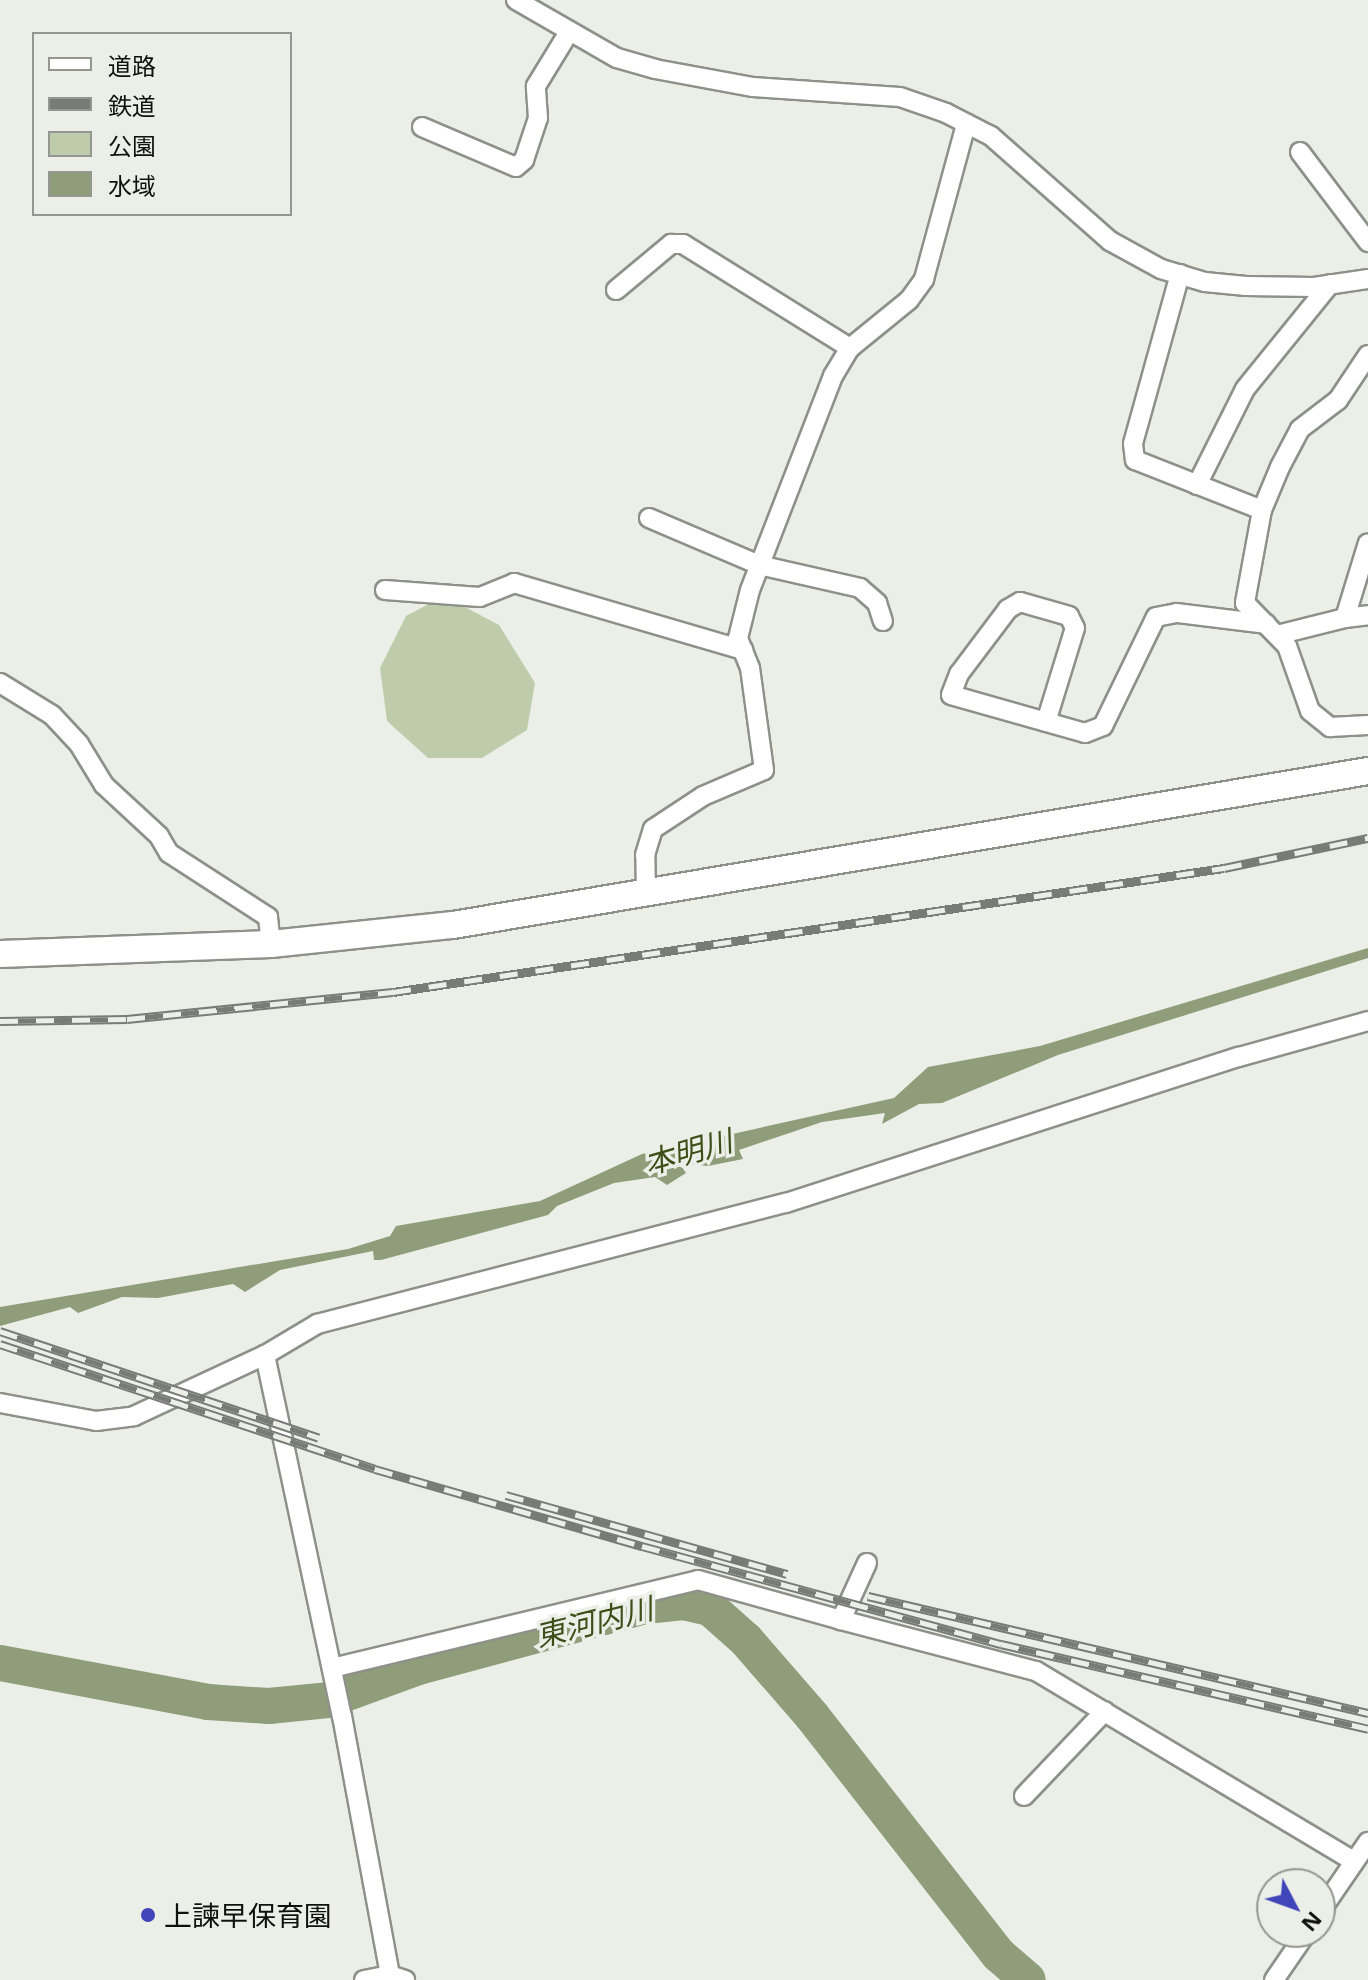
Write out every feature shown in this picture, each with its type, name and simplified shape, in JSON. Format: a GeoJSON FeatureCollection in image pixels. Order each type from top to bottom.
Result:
{"type":"FeatureCollection","features":[{"type":"Feature","properties":{"kind":"street"},"geometry":{"type":"LineString","coordinates":[[516,0],[617,58],[655,69],[753,87],[900,97],[966,124],[991,136],[1110,241],[1180,274],[1246,286],[1330,284],[1368,279]]}},
{"type":"Feature","properties":{"kind":"street"},"geometry":{"type":"LineString","coordinates":[[422,127],[516,167],[524,160],[538,118],[536,86],[569,32]]}},
{"type":"Feature","properties":{"kind":"street"},"geometry":{"type":"LineString","coordinates":[[646,894],[645,855],[653,829],[703,796],[764,770],[750,668],[738,638],[759,565],[833,376],[850,348],[909,300],[924,279],[966,124]]}},
{"type":"Feature","properties":{"kind":"street"},"geometry":{"type":"LineString","coordinates":[[1300,152],[1368,242]]}},
{"type":"Feature","properties":{"kind":"street"},"geometry":{"type":"LineString","coordinates":[[616,290],[671,244],[683,244],[850,348]]}},
{"type":"Feature","properties":{"kind":"street"},"geometry":{"type":"LineString","coordinates":[[1180,274],[1133,444],[1135,460],[1262,510]]}},
{"type":"Feature","properties":{"kind":"street"},"geometry":{"type":"LineString","coordinates":[[1197,485],[1220,429],[1245,389],[1330,284]]}},
{"type":"Feature","properties":{"kind":"street"},"geometry":{"type":"LineString","coordinates":[[1368,355],[1338,400],[1300,429],[1262,510],[1245,603],[1287,646],[1310,711],[1330,727],[1368,725]]}},
{"type":"Feature","properties":{"kind":"street"},"geometry":{"type":"LineString","coordinates":[[649,518],[759,565],[860,588],[877,603],[883,621]]}},
{"type":"Feature","properties":{"kind":"street"},"geometry":{"type":"LineString","coordinates":[[1345,618],[1368,543]]}},
{"type":"Feature","properties":{"kind":"street"},"geometry":{"type":"LineString","coordinates":[[385,590],[480,597],[514,583],[743,650]]}},
{"type":"Feature","properties":{"kind":"street"},"geometry":{"type":"LineString","coordinates":[[1046,722],[1075,628],[1069,616],[1020,602],[1008,609],[959,674],[951,695],[1046,722],[1085,733],[1103,726],[1156,617],[1177,613],[1271,629],[1368,615]]}},
{"type":"Feature","properties":{"kind":"street"},"geometry":{"type":"LineString","coordinates":[[0,683],[52,715],[79,744],[104,785],[159,836],[169,853],[268,917],[271,944]]}},
{"type":"Feature","properties":{"kind":"street"},"geometry":{"type":"LineString","coordinates":[[0,954],[271,944],[453,925],[1368,771]]}},
{"type":"Feature","properties":{"kind":"street"},"geometry":{"type":"LineString","coordinates":[[0,1403],[96,1421],[134,1416],[265,1355],[317,1324],[786,1203],[1239,1057],[1368,1021]]}},
{"type":"Feature","properties":{"kind":"street"},"geometry":{"type":"LineString","coordinates":[[265,1355],[397,1978],[364,1980]]}},
{"type":"Feature","properties":{"kind":"street"},"geometry":{"type":"LineString","coordinates":[[841,1620],[867,1563]]}},
{"type":"Feature","properties":{"kind":"street"},"geometry":{"type":"LineString","coordinates":[[334,1677],[698,1580],[1036,1671],[1354,1861]]}},
{"type":"Feature","properties":{"kind":"street"},"geometry":{"type":"LineString","coordinates":[[1024,1796],[1105,1711]]}},
{"type":"Feature","properties":{"kind":"street"},"geometry":{"type":"LineString","coordinates":[[1336,1888],[1368,1842]]}},
{"type":"Feature","properties":{"kind":"street"},"geometry":{"type":"LineString","coordinates":[[1274,1980],[1296,1948]]}},
{"type":"Feature","properties":{"kind":"green space"},"geometry":{"type":"Polygon","coordinates":[[[444,596],[499,625],[535,683],[527,730],[482,758],[428,758],[387,721],[380,668],[406,616],[444,596]]]}},
{"type":"Feature","properties":{"kind":"water","name":"本明川"},"geometry":{"type":"Polygon","coordinates":[[[1368,948],[1368,958],[1058,1055],[942,1103],[919,1104],[882,1124],[885,1113],[822,1122],[739,1150],[743,1159],[708,1166],[679,1163],[686,1173],[667,1185],[655,1177],[614,1183],[557,1206],[548,1215],[381,1260],[374,1260],[373,1251],[280,1270],[245,1292],[233,1284],[158,1298],[122,1297],[78,1313],[70,1307],[0,1326],[0,1307],[348,1249],[390,1236],[396,1226],[540,1201],[642,1154],[894,1098],[928,1067],[1040,1046],[1368,948]]]}},
{"type":"Feature","properties":{"kind":"waterway","name":"東河内川"},"geometry":{"type":"LineString","coordinates":[[0,1663],[208,1702],[269,1706],[328,1700],[418,1667],[646,1606],[683,1602],[710,1608],[746,1640],[812,1716],[999,1955],[1028,1980]]}},
{"type":"Feature","properties":{"kind":"railway"},"geometry":{"type":"LineString","coordinates":[[0,1021],[127,1019],[393,992],[1224,868],[1368,838]]}},
{"type":"Feature","properties":{"kind":"railway"},"geometry":{"type":"LineString","coordinates":[[0,1331],[319,1438]]}},
{"type":"Feature","properties":{"kind":"railway"},"geometry":{"type":"LineString","coordinates":[[0,1344],[375,1469],[642,1546],[1001,1644],[1368,1729]]}},
{"type":"Feature","properties":{"kind":"railway"},"geometry":{"type":"LineString","coordinates":[[506,1495],[787,1574]]}},
{"type":"Feature","properties":{"kind":"railway"},"geometry":{"type":"LineString","coordinates":[[868,1596],[1368,1713]]}},
{"type":"Feature","properties":{"kind":"place","name":"上諫早保育園"},"geometry":{"type":"Point","coordinates":[148,1915]}}]}
